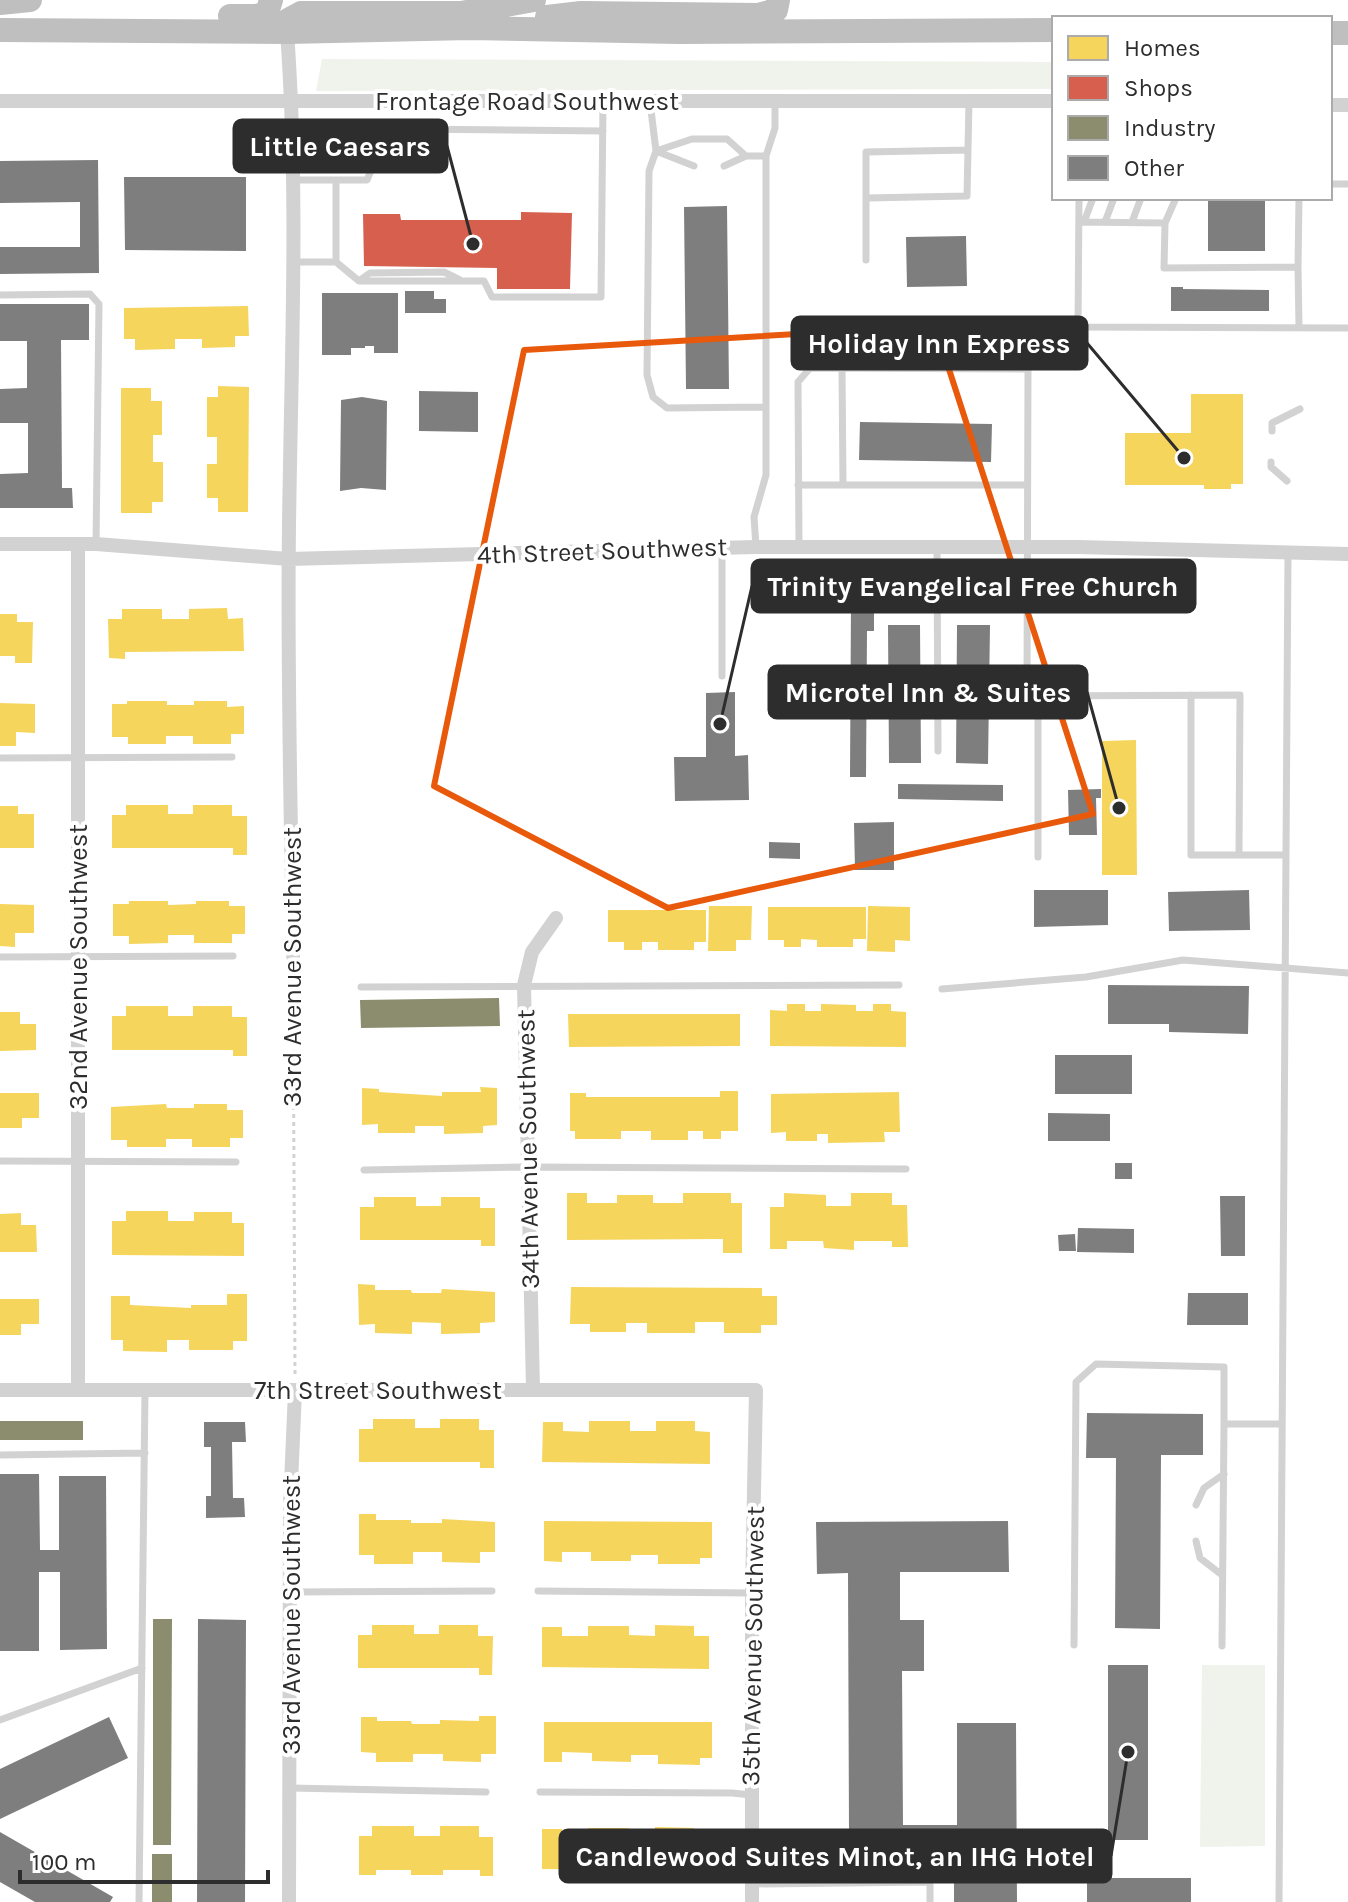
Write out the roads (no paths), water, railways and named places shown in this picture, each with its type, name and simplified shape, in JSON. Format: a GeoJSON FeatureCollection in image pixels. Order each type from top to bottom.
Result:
{"type":"FeatureCollection","features":[{"type":"Feature","properties":{"kind":"highway"},"geometry":{"type":"LineString","coordinates":[[0,3],[30,0]]}},
{"type":"Feature","properties":{"kind":"highway"},"geometry":{"type":"LineString","coordinates":[[0,22],[82,15],[257,16],[267,13],[271,0]]}},
{"type":"Feature","properties":{"kind":"highway"},"geometry":{"type":"LineString","coordinates":[[287,32],[288,20],[301,13],[461,13],[534,0]]}},
{"type":"Feature","properties":{"kind":"highway"},"geometry":{"type":"LineString","coordinates":[[470,28],[581,13],[758,15],[776,10],[778,0]]}},
{"type":"Feature","properties":{"kind":"highway"},"geometry":{"type":"LineString","coordinates":[[0,30],[1052,30]]}},
{"type":"Feature","properties":{"kind":"street","name":"33rd Avenue Southwest"},"geometry":{"type":"LineString","coordinates":[[287,32],[293,180],[288,559],[293,956]]}},
{"type":"Feature","properties":{"kind":"street","name":"Frontage Road Southwest"},"geometry":{"type":"LineString","coordinates":[[0,101],[1052,101]]}},
{"type":"Feature","properties":{"kind":"street","name":"4th Street Southwest"},"geometry":{"type":"LineString","coordinates":[[0,544],[96,544],[288,559],[722,547],[1027,547],[1348,554]]}},
{"type":"Feature","properties":{"kind":"street","name":"32nd Avenue Southwest"},"geometry":{"type":"LineString","coordinates":[[78,544],[78,1390]]}},
{"type":"Feature","properties":{"kind":"street","name":"34th Avenue Southwest"},"geometry":{"type":"LineString","coordinates":[[533,1389],[524,985],[532,952],[556,918]]}},
{"type":"Feature","properties":{"kind":"street","name":"7th Street Southwest"},"geometry":{"type":"LineString","coordinates":[[0,1390],[756,1390]]}},
{"type":"Feature","properties":{"kind":"street","name":"35th Avenue Southwest"},"geometry":{"type":"LineString","coordinates":[[752,1902],[752,1593],[756,1390]]}},
{"type":"Feature","properties":{"kind":"street","name":"33rd Avenue Southwest"},"geometry":{"type":"LineString","coordinates":[[289,1902],[289,1592],[295,1391]]}},
{"type":"Feature","properties":{"kind":"lane"},"geometry":{"type":"LineString","coordinates":[[292,262],[336,262],[359,281],[484,281],[492,297],[601,297],[603,101]]}},
{"type":"Feature","properties":{"kind":"lane"},"geometry":{"type":"LineString","coordinates":[[650,101],[656,151],[649,171],[647,375],[653,397],[667,408],[766,407]]}},
{"type":"Feature","properties":{"kind":"lane"},"geometry":{"type":"LineString","coordinates":[[756,547],[754,517],[766,475],[766,156],[775,128],[775,101]]}},
{"type":"Feature","properties":{"kind":"lane"},"geometry":{"type":"LineString","coordinates":[[866,198],[967,196],[969,101]]}},
{"type":"Feature","properties":{"kind":"lane"},"geometry":{"type":"LineString","coordinates":[[293,180],[367,180],[387,137],[395,131],[603,131]]}},
{"type":"Feature","properties":{"kind":"lane"},"geometry":{"type":"LineString","coordinates":[[656,151],[692,139],[727,139],[746,156]]}},
{"type":"Feature","properties":{"kind":"lane"},"geometry":{"type":"LineString","coordinates":[[866,260],[866,152],[968,150]]}},
{"type":"Feature","properties":{"kind":"lane"},"geometry":{"type":"LineString","coordinates":[[656,151],[694,166]]}},
{"type":"Feature","properties":{"kind":"lane"},"geometry":{"type":"LineString","coordinates":[[724,166],[746,156],[766,156]]}},
{"type":"Feature","properties":{"kind":"lane"},"geometry":{"type":"LineString","coordinates":[[336,180],[336,262]]}},
{"type":"Feature","properties":{"kind":"lane"},"geometry":{"type":"LineString","coordinates":[[1079,200],[1078,327],[1348,328]]}},
{"type":"Feature","properties":{"kind":"lane"},"geometry":{"type":"LineString","coordinates":[[1081,222],[1092,200]]}},
{"type":"Feature","properties":{"kind":"lane"},"geometry":{"type":"LineString","coordinates":[[1105,222],[1113,200]]}},
{"type":"Feature","properties":{"kind":"lane"},"geometry":{"type":"LineString","coordinates":[[1132,222],[1140,200]]}},
{"type":"Feature","properties":{"kind":"lane"},"geometry":{"type":"LineString","coordinates":[[1175,200],[1165,223],[1164,268],[1298,267]]}},
{"type":"Feature","properties":{"kind":"lane"},"geometry":{"type":"LineString","coordinates":[[1299,200],[1299,327]]}},
{"type":"Feature","properties":{"kind":"lane"},"geometry":{"type":"LineString","coordinates":[[1081,222],[1165,223]]}},
{"type":"Feature","properties":{"kind":"lane"},"geometry":{"type":"LineString","coordinates":[[0,295],[90,294],[99,304],[96,544]]}},
{"type":"Feature","properties":{"kind":"lane"},"geometry":{"type":"LineString","coordinates":[[1078,347],[1042,347],[1031,354],[1028,369],[1027,685],[1035,696],[1240,695],[1239,855]]}},
{"type":"Feature","properties":{"kind":"lane"},"geometry":{"type":"LineString","coordinates":[[799,547],[798,382],[810,368],[1028,369]]}},
{"type":"Feature","properties":{"kind":"lane"},"geometry":{"type":"LineString","coordinates":[[842,368],[843,485]]}},
{"type":"Feature","properties":{"kind":"lane"},"geometry":{"type":"LineString","coordinates":[[1272,431],[1272,423],[1300,409]]}},
{"type":"Feature","properties":{"kind":"lane"},"geometry":{"type":"LineString","coordinates":[[1271,462],[1271,467],[1287,481]]}},
{"type":"Feature","properties":{"kind":"lane"},"geometry":{"type":"LineString","coordinates":[[798,485],[1027,485]]}},
{"type":"Feature","properties":{"kind":"lane"},"geometry":{"type":"LineString","coordinates":[[937,546],[938,751]]}},
{"type":"Feature","properties":{"kind":"lane"},"geometry":{"type":"LineString","coordinates":[[722,547],[722,676]]}},
{"type":"Feature","properties":{"kind":"lane"},"geometry":{"type":"LineString","coordinates":[[1279,1902],[1288,553]]}},
{"type":"Feature","properties":{"kind":"lane"},"geometry":{"type":"LineString","coordinates":[[1191,695],[1191,855],[1285,855]]}},
{"type":"Feature","properties":{"kind":"lane"},"geometry":{"type":"LineString","coordinates":[[1038,696],[1038,857]]}},
{"type":"Feature","properties":{"kind":"lane"},"geometry":{"type":"LineString","coordinates":[[0,758],[232,757]]}},
{"type":"Feature","properties":{"kind":"lane"},"geometry":{"type":"LineString","coordinates":[[0,957],[233,956]]}},
{"type":"Feature","properties":{"kind":"lane"},"geometry":{"type":"LineString","coordinates":[[942,989],[1086,977],[1183,960],[1348,973]]}},
{"type":"Feature","properties":{"kind":"lane"},"geometry":{"type":"LineString","coordinates":[[361,987],[899,985]]}},
{"type":"Feature","properties":{"kind":"lane"},"geometry":{"type":"LineString","coordinates":[[0,1161],[236,1162]]}},
{"type":"Feature","properties":{"kind":"lane"},"geometry":{"type":"LineString","coordinates":[[364,1170],[527,1167],[906,1169]]}},
{"type":"Feature","properties":{"kind":"lane"},"geometry":{"type":"LineString","coordinates":[[1074,1645],[1076,1382],[1096,1364],[1224,1367],[1222,1646]]}},
{"type":"Feature","properties":{"kind":"lane"},"geometry":{"type":"LineString","coordinates":[[139,1902],[145,1391]]}},
{"type":"Feature","properties":{"kind":"lane"},"geometry":{"type":"LineString","coordinates":[[1224,1424],[1281,1424]]}},
{"type":"Feature","properties":{"kind":"lane"},"geometry":{"type":"LineString","coordinates":[[0,1455],[145,1453]]}},
{"type":"Feature","properties":{"kind":"lane"},"geometry":{"type":"LineString","coordinates":[[1196,1505],[1204,1488],[1224,1474]]}},
{"type":"Feature","properties":{"kind":"lane"},"geometry":{"type":"LineString","coordinates":[[1196,1541],[1200,1558],[1222,1575]]}},
{"type":"Feature","properties":{"kind":"lane"},"geometry":{"type":"LineString","coordinates":[[289,1592],[492,1591]]}},
{"type":"Feature","properties":{"kind":"lane"},"geometry":{"type":"LineString","coordinates":[[538,1591],[752,1593]]}},
{"type":"Feature","properties":{"kind":"lane"},"geometry":{"type":"LineString","coordinates":[[0,1720],[142,1668]]}},
{"type":"Feature","properties":{"kind":"lane"},"geometry":{"type":"LineString","coordinates":[[290,1788],[486,1792]]}},
{"type":"Feature","properties":{"kind":"lane"},"geometry":{"type":"LineString","coordinates":[[540,1792],[751,1795]]}},
{"type":"Feature","properties":{"kind":"lane"},"geometry":{"type":"LineString","coordinates":[[752,1884],[930,1882],[930,1902]]}},
{"type":"Feature","properties":{"kind":"place","name":"Little Caesars"},"geometry":{"type":"Point","coordinates":[473,244]}},
{"type":"Feature","properties":{"kind":"place","name":"Holiday Inn Express"},"geometry":{"type":"Point","coordinates":[1184,458]}},
{"type":"Feature","properties":{"kind":"place","name":"Trinity Evangelical Free Church"},"geometry":{"type":"Point","coordinates":[720,724]}},
{"type":"Feature","properties":{"kind":"place","name":"Microtel Inn & Suites"},"geometry":{"type":"Point","coordinates":[1119,808]}},
{"type":"Feature","properties":{"kind":"place","name":"Candlewood Suites Minot, an IHG Hotel"},"geometry":{"type":"Point","coordinates":[1128,1752]}}]}
